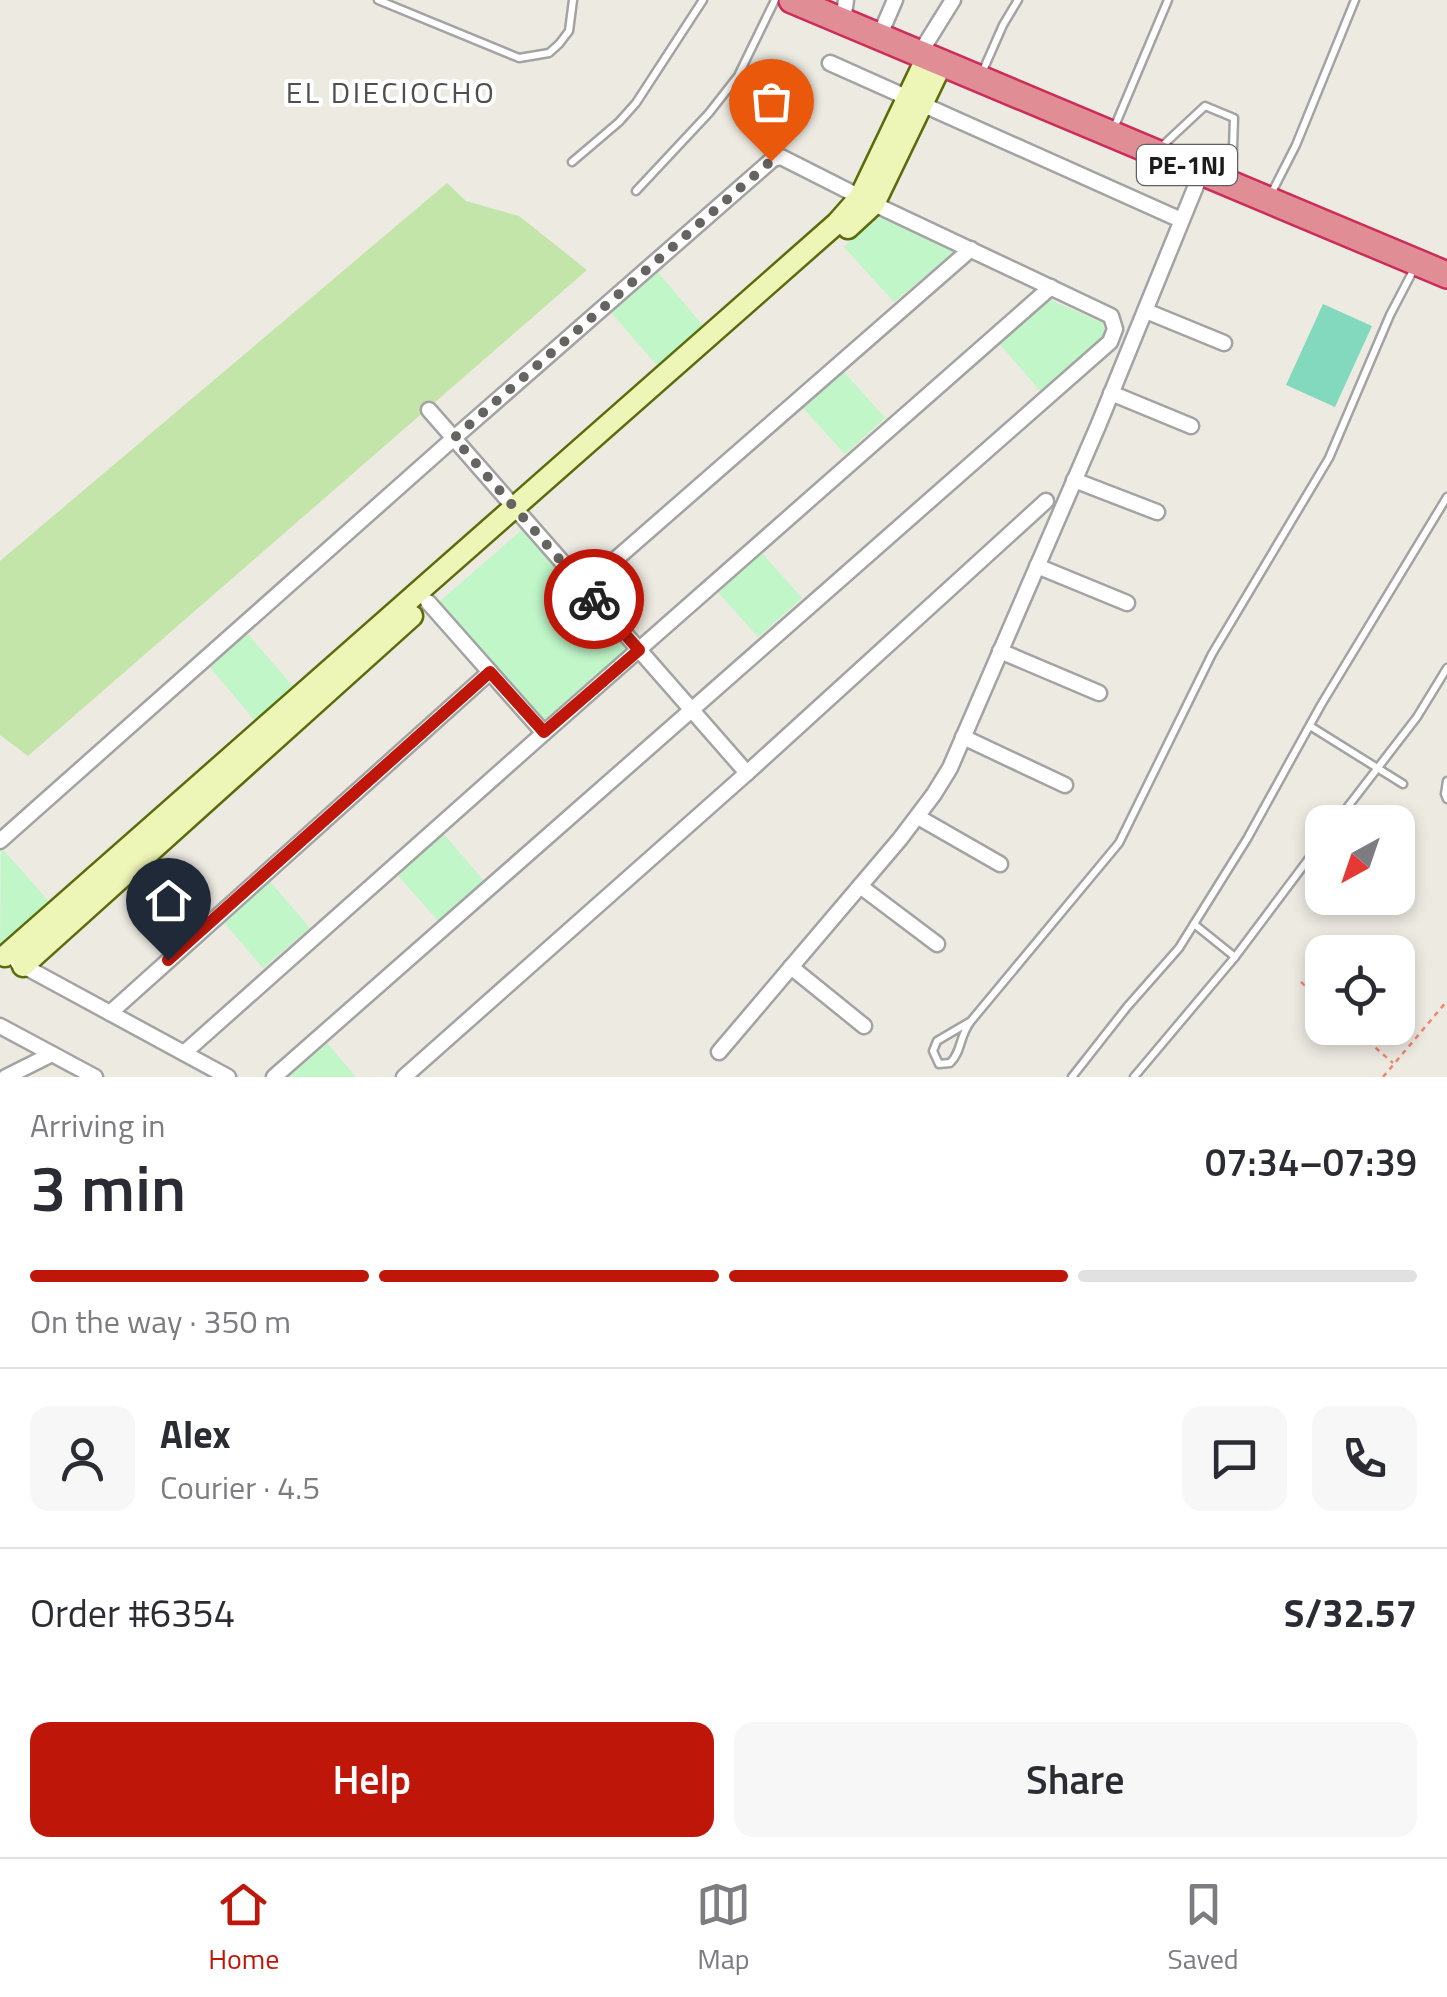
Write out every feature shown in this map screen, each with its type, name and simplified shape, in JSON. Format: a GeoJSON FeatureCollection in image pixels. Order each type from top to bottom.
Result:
{"type":"FeatureCollection","features":[{"type":"Feature","properties":{"kind":"highway","name":"PE-1NJ"},"geometry":{"type":"LineString","coordinates":[[792,0],[844,11],[879,36],[929,58],[1447,274]]}},
{"type":"Feature","properties":{"kind":"street"},"geometry":{"type":"LineString","coordinates":[[879,36],[895,0]]}},
{"type":"Feature","properties":{"kind":"street"},"geometry":{"type":"LineString","coordinates":[[9,958],[867,201],[915,101],[954,0]]}},
{"type":"Feature","properties":{"kind":"street"},"geometry":{"type":"LineString","coordinates":[[830,62],[1181,220]]}},
{"type":"Feature","properties":{"kind":"street"},"geometry":{"type":"LineString","coordinates":[[0,841],[771,161],[782,157],[1108,313],[1115,325],[1113,338],[274,1077]]}},
{"type":"Feature","properties":{"kind":"street"},"geometry":{"type":"LineString","coordinates":[[719,1052],[918,817],[950,768],[1202,171]]}},
{"type":"Feature","properties":{"kind":"street"},"geometry":{"type":"LineString","coordinates":[[584,587],[971,250]]}},
{"type":"Feature","properties":{"kind":"street"},"geometry":{"type":"LineString","coordinates":[[184,1053],[1051,287]]}},
{"type":"Feature","properties":{"kind":"street"},"geometry":{"type":"LineString","coordinates":[[1146,311],[1224,344]]}},
{"type":"Feature","properties":{"kind":"street"},"geometry":{"type":"LineString","coordinates":[[1111,393],[1191,426]]}},
{"type":"Feature","properties":{"kind":"street"},"geometry":{"type":"LineString","coordinates":[[429,410],[746,773]]}},
{"type":"Feature","properties":{"kind":"street"},"geometry":{"type":"LineString","coordinates":[[1074,480],[1157,512]]}},
{"type":"Feature","properties":{"kind":"street"},"geometry":{"type":"LineString","coordinates":[[404,1077],[1046,501]]}},
{"type":"Feature","properties":{"kind":"street"},"geometry":{"type":"LineString","coordinates":[[9,958],[428,602],[519,512]]}},
{"type":"Feature","properties":{"kind":"street"},"geometry":{"type":"LineString","coordinates":[[1037,566],[1127,603]]}},
{"type":"Feature","properties":{"kind":"street"},"geometry":{"type":"LineString","coordinates":[[428,602],[544,732]]}},
{"type":"Feature","properties":{"kind":"street"},"geometry":{"type":"LineString","coordinates":[[1000,651],[1099,693]]}},
{"type":"Feature","properties":{"kind":"street"},"geometry":{"type":"LineString","coordinates":[[110,1013],[490,672]]}},
{"type":"Feature","properties":{"kind":"street"},"geometry":{"type":"LineString","coordinates":[[962,737],[1066,785]]}},
{"type":"Feature","properties":{"kind":"street"},"geometry":{"type":"LineString","coordinates":[[918,817],[1000,864]]}},
{"type":"Feature","properties":{"kind":"street"},"geometry":{"type":"LineString","coordinates":[[860,886],[937,944]]}},
{"type":"Feature","properties":{"kind":"street"},"geometry":{"type":"LineString","coordinates":[[9,958],[228,1077]]}},
{"type":"Feature","properties":{"kind":"street"},"geometry":{"type":"LineString","coordinates":[[791,968],[864,1026]]}},
{"type":"Feature","properties":{"kind":"street"},"geometry":{"type":"LineString","coordinates":[[0,1026],[95,1077]]}},
{"type":"Feature","properties":{"kind":"street"},"geometry":{"type":"LineString","coordinates":[[6,1077],[52,1054]]}},
{"type":"Feature","properties":{"kind":"lane"},"geometry":{"type":"LineString","coordinates":[[378,0],[519,58],[549,53],[559,44],[569,32],[573,0]]}},
{"type":"Feature","properties":{"kind":"lane"},"geometry":{"type":"LineString","coordinates":[[572,162],[636,103],[703,0]]}},
{"type":"Feature","properties":{"kind":"lane"},"geometry":{"type":"LineString","coordinates":[[636,190],[709,113],[738,76],[776,0]]}},
{"type":"Feature","properties":{"kind":"lane"},"geometry":{"type":"LineString","coordinates":[[980,78],[1018,0]]}},
{"type":"Feature","properties":{"kind":"lane"},"geometry":{"type":"LineString","coordinates":[[1111,133],[1168,0]]}},
{"type":"Feature","properties":{"kind":"lane"},"geometry":{"type":"LineString","coordinates":[[1269,199],[1296,146],[1355,0]]}},
{"type":"Feature","properties":{"kind":"lane"},"geometry":{"type":"LineString","coordinates":[[1155,152],[1205,106],[1234,118],[1232,184]]}},
{"type":"Feature","properties":{"kind":"lane"},"geometry":{"type":"LineString","coordinates":[[971,1021],[933,1046],[939,1064],[950,1063],[956,1057],[962,1034],[971,1021],[1118,843],[1212,654],[1329,458],[1390,315],[1418,262]]}},
{"type":"Feature","properties":{"kind":"lane"},"geometry":{"type":"LineString","coordinates":[[1072,1077],[1179,948],[1447,497]]}},
{"type":"Feature","properties":{"kind":"lane"},"geometry":{"type":"LineString","coordinates":[[1349,805],[1416,717],[1447,668]]}},
{"type":"Feature","properties":{"kind":"lane"},"geometry":{"type":"LineString","coordinates":[[1310,726],[1403,784]]}},
{"type":"Feature","properties":{"kind":"lane"},"geometry":{"type":"LineString","coordinates":[[1447,782],[1447,799]]}},
{"type":"Feature","properties":{"kind":"lane"},"geometry":{"type":"LineString","coordinates":[[1134,1077],[1235,957],[1305,863]]}},
{"type":"Feature","properties":{"kind":"lane"},"geometry":{"type":"LineString","coordinates":[[1194,924],[1235,957]]}},
{"type":"Feature","properties":{"kind":"path"},"geometry":{"type":"LineString","coordinates":[[1301,982],[1305,985]]}},
{"type":"Feature","properties":{"kind":"path"},"geometry":{"type":"LineString","coordinates":[[1383,1077],[1447,1001]]}},
{"type":"Feature","properties":{"kind":"path"},"geometry":{"type":"LineString","coordinates":[[1372,1045],[1394,1064]]}},
{"type":"Feature","properties":{"kind":"green space"},"geometry":{"type":"Polygon","coordinates":[[[447,183],[466,201],[519,216],[587,270],[28,756],[0,735],[0,561],[447,183]]]}},
{"type":"Feature","properties":{"kind":"green space"},"geometry":{"type":"Polygon","coordinates":[[[880,213],[957,250],[894,302],[844,247],[880,213]]]}},
{"type":"Feature","properties":{"kind":"green space"},"geometry":{"type":"Polygon","coordinates":[[[656,270],[706,329],[660,369],[609,310],[656,270]]]}},
{"type":"Feature","properties":{"kind":"green space"},"geometry":{"type":"Polygon","coordinates":[[[1046,298],[1103,323],[1105,339],[1043,394],[997,341],[1046,298]]]}},
{"type":"Feature","properties":{"kind":"green space"},"geometry":{"type":"Polygon","coordinates":[[[1323,304],[1372,326],[1335,407],[1286,385],[1323,304]]]}},
{"type":"Feature","properties":{"kind":"green space"},"geometry":{"type":"Polygon","coordinates":[[[844,372],[885,418],[845,454],[803,408],[844,372]]]}},
{"type":"Feature","properties":{"kind":"green space"},"geometry":{"type":"Polygon","coordinates":[[[524,528],[629,648],[544,722],[439,602],[524,528]]]}},
{"type":"Feature","properties":{"kind":"green space"},"geometry":{"type":"Polygon","coordinates":[[[760,551],[802,598],[758,637],[716,590],[760,551]]]}},
{"type":"Feature","properties":{"kind":"green space"},"geometry":{"type":"Polygon","coordinates":[[[246,632],[297,691],[258,724],[208,665],[246,632]]]}},
{"type":"Feature","properties":{"kind":"green space"},"geometry":{"type":"Polygon","coordinates":[[[442,832],[484,881],[438,921],[395,872],[442,832]]]}},
{"type":"Feature","properties":{"kind":"green space"},"geometry":{"type":"Polygon","coordinates":[[[1,847],[52,905],[3,947],[0,946],[1,847]]]}},
{"type":"Feature","properties":{"kind":"green space"},"geometry":{"type":"Polygon","coordinates":[[[268,879],[310,928],[263,968],[221,919],[268,879]]]}},
{"type":"Feature","properties":{"kind":"green space"},"geometry":{"type":"Polygon","coordinates":[[[327,1043],[356,1077],[287,1077],[327,1043]]]}},
{"type":"Feature","properties":{"kind":"way so far"},"geometry":{"type":"LineString","coordinates":[[594,599],[454,438],[771,161]]}},
{"type":"Feature","properties":{"kind":"district","name":"EL DIECIOCHO"},"geometry":{"type":"Point","coordinates":[391,92]}},
{"type":"Feature","properties":{"kind":"route"},"geometry":{"type":"LineString","coordinates":[[168,960],[490,672],[544,732],[639,650],[594,599]]}}]}
